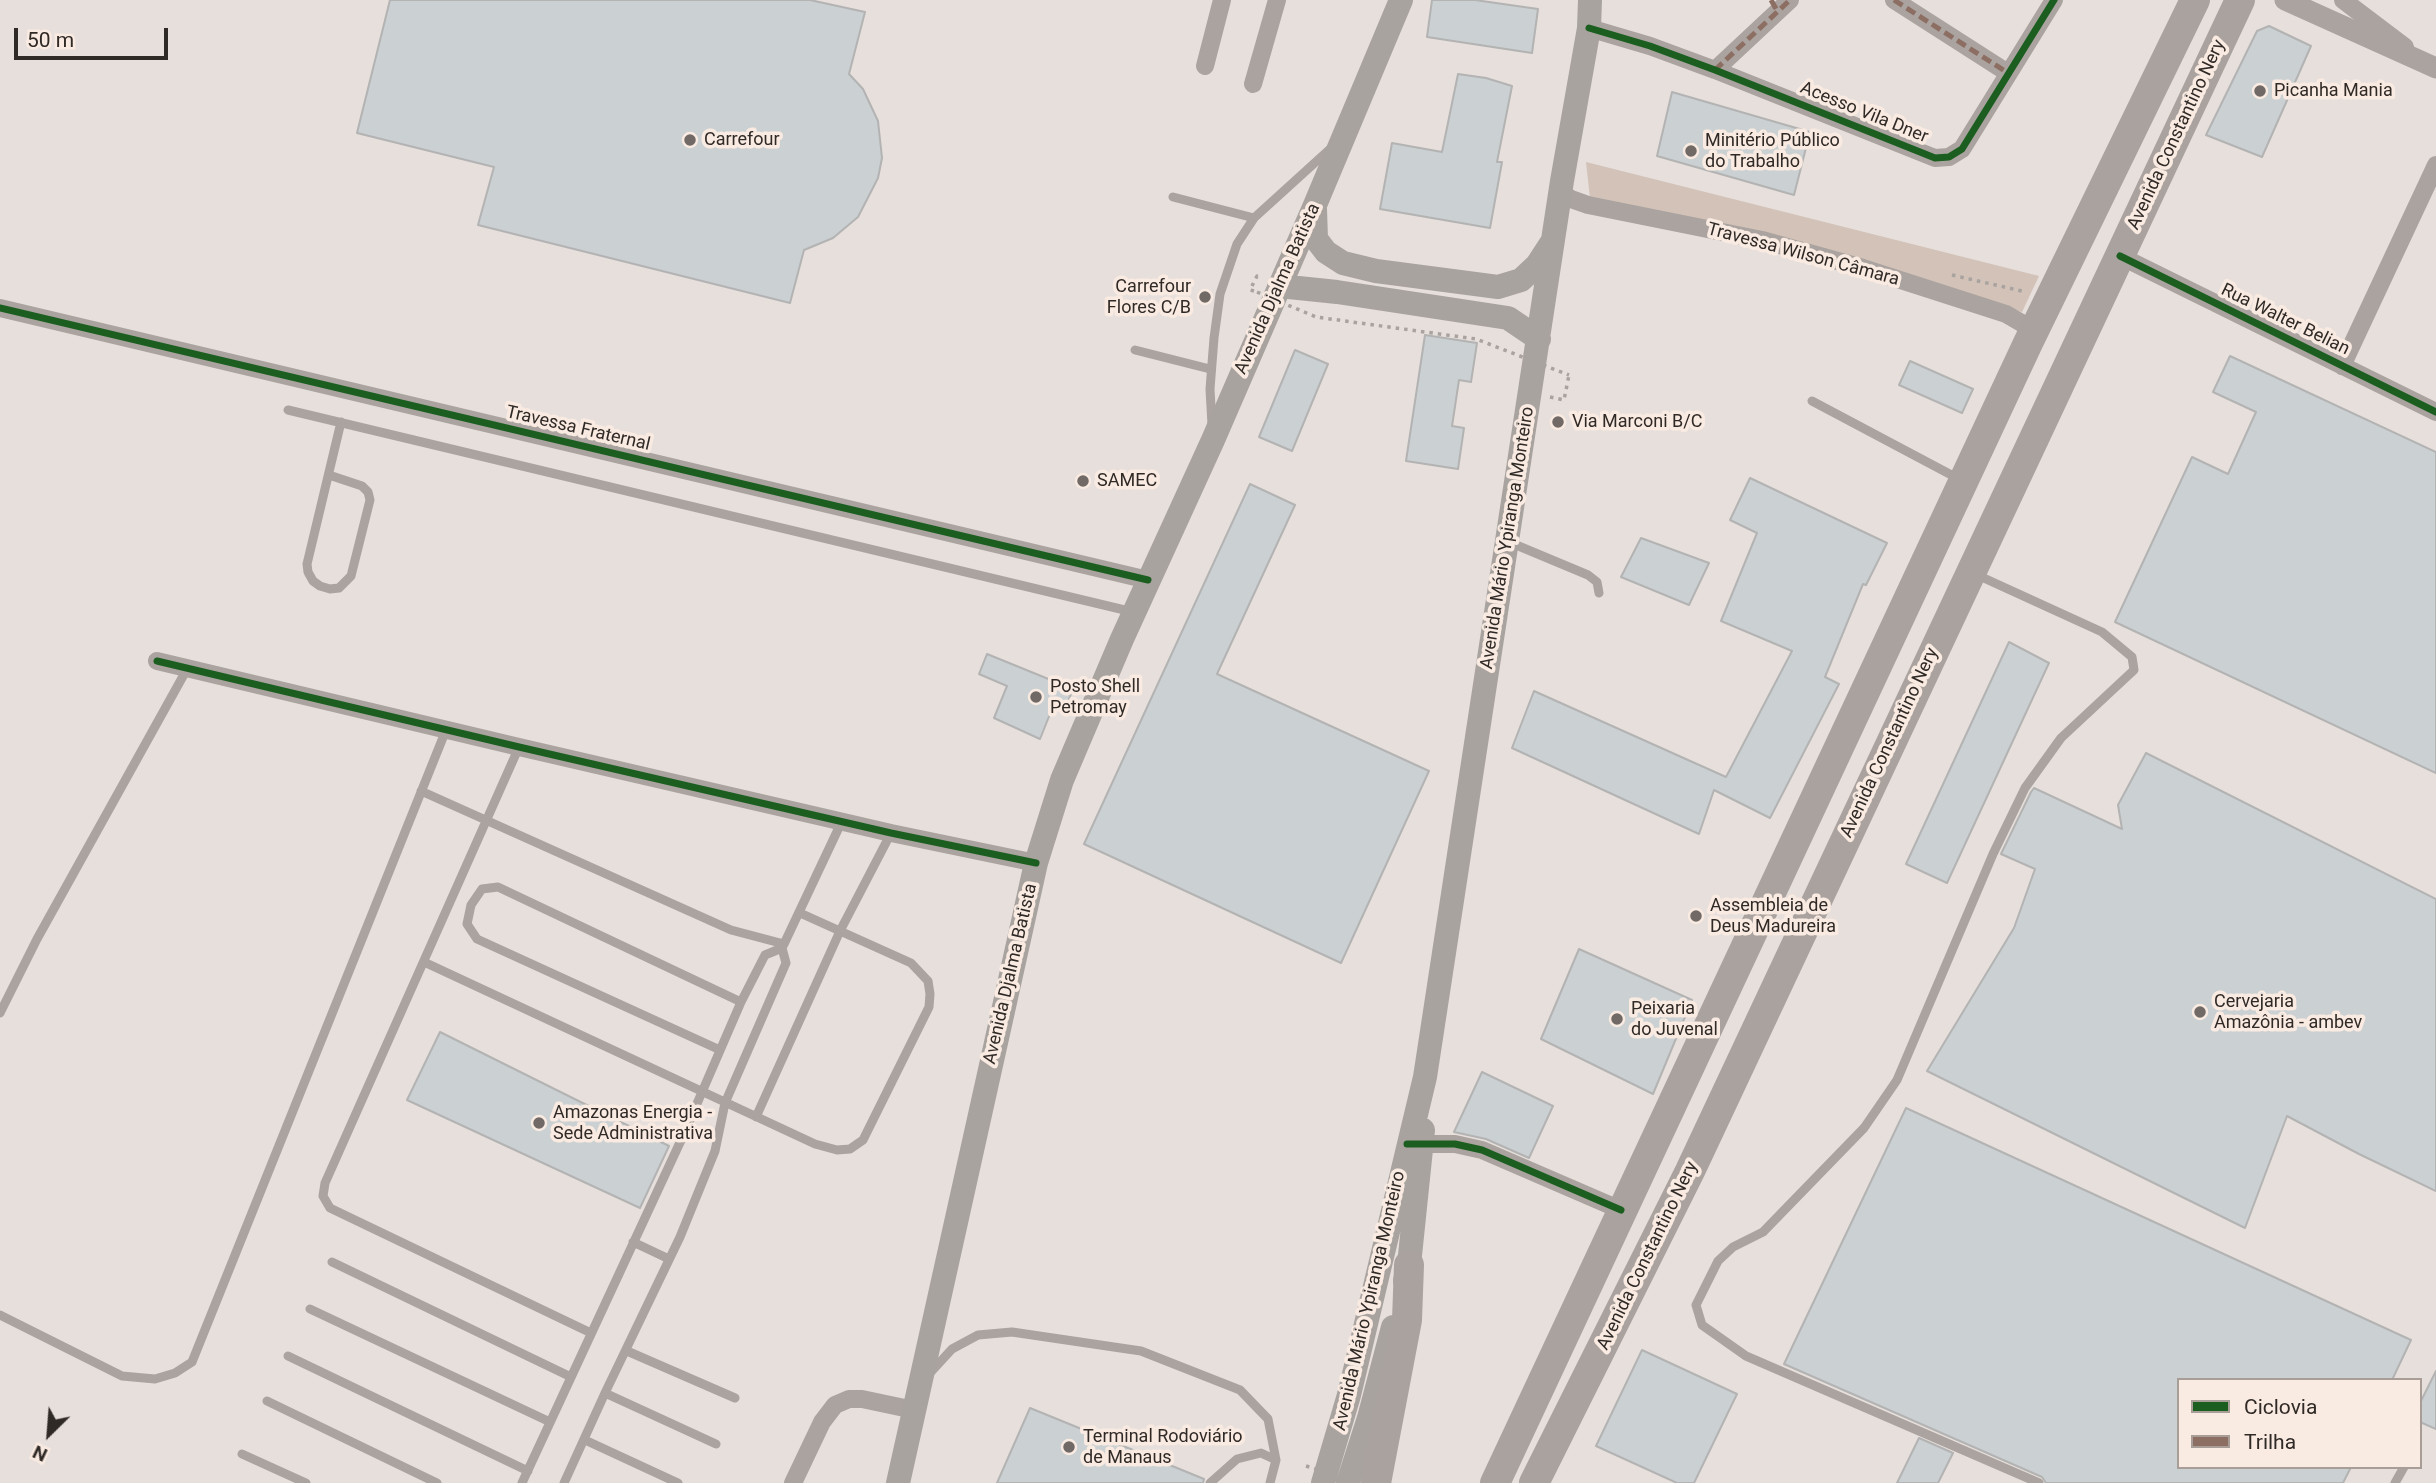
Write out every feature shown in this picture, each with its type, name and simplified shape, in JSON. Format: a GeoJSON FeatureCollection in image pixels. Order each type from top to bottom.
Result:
{"type":"FeatureCollection","features":[{"type":"Feature","properties":{"kind":"highway"},"geometry":{"type":"LineString","coordinates":[[1495,1483],[2028,343],[2195,0]]}},
{"type":"Feature","properties":{"kind":"highway","name":"Avenida Constantino Nery"},"geometry":{"type":"LineString","coordinates":[[1534,1483],[1696,1159],[2240,0]]}},
{"type":"Feature","properties":{"kind":"highway"},"geometry":{"type":"LineString","coordinates":[[1376,1483],[1407,1320],[1409,1265]]}},
{"type":"Feature","properties":{"kind":"highway"},"geometry":{"type":"LineString","coordinates":[[1542,1483],[1567,1420]]}},
{"type":"Feature","properties":{"kind":"main road","name":"Avenida Djalma Batista"},"geometry":{"type":"LineString","coordinates":[[898,1483],[1036,863],[1062,780],[1148,580],[1213,440],[1268,289],[1315,205],[1401,0]]}},
{"type":"Feature","properties":{"kind":"main road"},"geometry":{"type":"LineString","coordinates":[[1578,0],[1589,28]]}},
{"type":"Feature","properties":{"kind":"main road","name":"Avenida Mário Ypiranga Monteiro"},"geometry":{"type":"LineString","coordinates":[[1348,1483],[1369,1418],[1409,1265],[1415,1144],[1561,192],[1589,28],[1590,0]]}},
{"type":"Feature","properties":{"kind":"main road"},"geometry":{"type":"LineString","coordinates":[[1589,28],[1602,0]]}},
{"type":"Feature","properties":{"kind":"main road"},"geometry":{"type":"LineString","coordinates":[[1315,205],[1317,239],[1326,252],[1343,262],[1376,271],[1498,287],[1521,280],[1537,265],[1554,239]]}},
{"type":"Feature","properties":{"kind":"main road"},"geometry":{"type":"LineString","coordinates":[[1268,289],[1406,302],[1508,318],[1539,339]]}},
{"type":"Feature","properties":{"kind":"main road","name":"Avenida Mário Ypiranga Monteiro"},"geometry":{"type":"LineString","coordinates":[[1323,1483],[1415,1144]]}},
{"type":"Feature","properties":{"kind":"street"},"geometry":{"type":"LineString","coordinates":[[1205,66],[1222,0]]}},
{"type":"Feature","properties":{"kind":"street"},"geometry":{"type":"LineString","coordinates":[[1253,84],[1277,0]]}},
{"type":"Feature","properties":{"kind":"street"},"geometry":{"type":"LineString","coordinates":[[1894,0],[2008,73]]}},
{"type":"Feature","properties":{"kind":"street","name":"Acesso Vila Dner"},"geometry":{"type":"LineString","coordinates":[[1589,28],[1650,46],[1715,70],[1935,158],[1949,158],[1962,149],[2054,0]]}},
{"type":"Feature","properties":{"kind":"street"},"geometry":{"type":"LineString","coordinates":[[2286,0],[2435,67]]}},
{"type":"Feature","properties":{"kind":"street"},"geometry":{"type":"LineString","coordinates":[[2343,0],[2383,32],[2435,67]]}},
{"type":"Feature","properties":{"kind":"street"},"geometry":{"type":"LineString","coordinates":[[1715,70],[1780,4]]}},
{"type":"Feature","properties":{"kind":"street"},"geometry":{"type":"LineString","coordinates":[[2342,366],[2436,165]]}},
{"type":"Feature","properties":{"kind":"street","name":"Travessa Wilson Câmara"},"geometry":{"type":"LineString","coordinates":[[1561,192],[1588,205],[1762,240],[1863,268],[2006,314],[2025,324],[2028,343]]}},
{"type":"Feature","properties":{"kind":"street","name":"Rua Walter Belian"},"geometry":{"type":"LineString","coordinates":[[2120,256],[2436,412]]}},
{"type":"Feature","properties":{"kind":"street","name":"Travessa Fraternal"},"geometry":{"type":"LineString","coordinates":[[0,308],[1148,580]]}},
{"type":"Feature","properties":{"kind":"street"},"geometry":{"type":"LineString","coordinates":[[157,662],[891,833],[1036,863]]}},
{"type":"Feature","properties":{"kind":"street"},"geometry":{"type":"LineString","coordinates":[[1415,1144],[1455,1144],[1482,1150],[1621,1210]]}},
{"type":"Feature","properties":{"kind":"street"},"geometry":{"type":"LineString","coordinates":[[793,1483],[822,1422],[835,1405],[849,1399],[862,1399],[914,1410]]}},
{"type":"Feature","properties":{"kind":"lane","name":"Avenida Djalma Batista"},"geometry":{"type":"LineString","coordinates":[[1213,440],[1210,369],[1220,294],[1237,244],[1254,218],[1342,139]]}},
{"type":"Feature","properties":{"kind":"lane"},"geometry":{"type":"LineString","coordinates":[[1173,197],[1254,218]]}},
{"type":"Feature","properties":{"kind":"lane"},"geometry":{"type":"LineString","coordinates":[[1135,350],[1210,369]]}},
{"type":"Feature","properties":{"kind":"lane"},"geometry":{"type":"LineString","coordinates":[[1812,401],[1964,481]]}},
{"type":"Feature","properties":{"kind":"lane"},"geometry":{"type":"LineString","coordinates":[[288,410],[1134,612]]}},
{"type":"Feature","properties":{"kind":"lane"},"geometry":{"type":"LineString","coordinates":[[329,475],[362,486],[368,492],[370,500],[351,576],[339,588],[330,589],[313,581],[307,564],[341,422]]}},
{"type":"Feature","properties":{"kind":"lane"},"geometry":{"type":"LineString","coordinates":[[1508,542],[1588,575],[1597,582],[1599,593]]}},
{"type":"Feature","properties":{"kind":"lane"},"geometry":{"type":"LineString","coordinates":[[1971,572],[2102,632],[2132,657],[2134,670],[2061,738],[2025,788],[1993,854],[1897,1080],[1864,1128],[1763,1232],[1732,1247],[1718,1261],[1696,1305],[1702,1325],[1746,1356],[2039,1483]]}},
{"type":"Feature","properties":{"kind":"lane"},"geometry":{"type":"LineString","coordinates":[[0,1013],[37,939],[187,669]]}},
{"type":"Feature","properties":{"kind":"lane"},"geometry":{"type":"LineString","coordinates":[[0,1315],[122,1376],[155,1379],[175,1373],[192,1362],[446,730]]}},
{"type":"Feature","properties":{"kind":"lane"},"geometry":{"type":"LineString","coordinates":[[519,747],[325,1183],[323,1196],[330,1208],[591,1333]]}},
{"type":"Feature","properties":{"kind":"lane"},"geometry":{"type":"LineString","coordinates":[[421,791],[731,930],[783,946]]}},
{"type":"Feature","properties":{"kind":"lane"},"geometry":{"type":"LineString","coordinates":[[522,1483],[684,1136],[741,1002],[765,955],[783,946],[842,821]]}},
{"type":"Feature","properties":{"kind":"lane"},"geometry":{"type":"LineString","coordinates":[[756,1117],[840,931],[891,833]]}},
{"type":"Feature","properties":{"kind":"lane"},"geometry":{"type":"LineString","coordinates":[[720,1050],[477,939],[467,924],[471,905],[482,889],[498,887],[741,1002]]}},
{"type":"Feature","properties":{"kind":"lane"},"geometry":{"type":"LineString","coordinates":[[424,961],[815,1144],[837,1150],[850,1149],[863,1140],[929,1007],[928,981],[911,963],[800,913]]}},
{"type":"Feature","properties":{"kind":"lane"},"geometry":{"type":"LineString","coordinates":[[564,1483],[669,1259],[715,1151],[725,1103],[786,963],[783,946]]}},
{"type":"Feature","properties":{"kind":"lane"},"geometry":{"type":"LineString","coordinates":[[633,1242],[669,1259]]}},
{"type":"Feature","properties":{"kind":"lane"},"geometry":{"type":"LineString","coordinates":[[332,1262],[571,1377]]}},
{"type":"Feature","properties":{"kind":"lane"},"geometry":{"type":"LineString","coordinates":[[310,1309],[550,1422]]}},
{"type":"Feature","properties":{"kind":"lane"},"geometry":{"type":"LineString","coordinates":[[921,1383],[952,1349],[978,1335],[1012,1332],[1141,1351],[1240,1390],[1268,1419],[1276,1460],[1270,1483]]}},
{"type":"Feature","properties":{"kind":"lane"},"geometry":{"type":"LineString","coordinates":[[627,1351],[736,1398]]}},
{"type":"Feature","properties":{"kind":"lane"},"geometry":{"type":"LineString","coordinates":[[288,1356],[528,1471]]}},
{"type":"Feature","properties":{"kind":"lane"},"geometry":{"type":"LineString","coordinates":[[605,1393],[716,1444]]}},
{"type":"Feature","properties":{"kind":"lane"},"geometry":{"type":"LineString","coordinates":[[267,1401],[437,1483]]}},
{"type":"Feature","properties":{"kind":"lane"},"geometry":{"type":"LineString","coordinates":[[585,1440],[678,1483]]}},
{"type":"Feature","properties":{"kind":"lane"},"geometry":{"type":"LineString","coordinates":[[1210,1483],[1237,1459],[1261,1453],[1276,1460]]}},
{"type":"Feature","properties":{"kind":"lane"},"geometry":{"type":"LineString","coordinates":[[242,1454],[306,1483]]}},
{"type":"Feature","properties":{"kind":"path"},"geometry":{"type":"LineString","coordinates":[[1268,289],[1317,317],[1476,340],[1569,375],[1564,400]]}},
{"type":"Feature","properties":{"kind":"path"},"geometry":{"type":"LineString","coordinates":[[1306,1465],[1363,1483]]}},
{"type":"Feature","properties":{"kind":"shaded area"},"geometry":{"type":"Polygon","coordinates":[[[1586,162],[2039,276],[2022,312],[1895,272],[1590,198],[1586,162]]]}},
{"type":"Feature","properties":{"kind":"building","name":"Carrefour"},"geometry":{"type":"Polygon","coordinates":[[[390,0],[810,0],[865,12],[849,74],[863,89],[878,121],[882,158],[878,178],[858,217],[833,238],[804,250],[790,303],[478,225],[494,167],[357,133],[390,0]]]}},
{"type":"Feature","properties":{"kind":"building"},"geometry":{"type":"Polygon","coordinates":[[[1432,0],[1475,0],[1538,9],[1532,53],[1427,37],[1432,0]]]}},
{"type":"Feature","properties":{"kind":"building","name":"Picanha Mania"},"geometry":{"type":"Polygon","coordinates":[[[2269,26],[2311,46],[2262,157],[2206,135],[2257,31],[2269,26]]]}},
{"type":"Feature","properties":{"kind":"building"},"geometry":{"type":"Polygon","coordinates":[[[1458,74],[1486,78],[1512,86],[1497,162],[1502,162],[1490,228],[1380,209],[1392,143],[1442,152],[1458,74]]]}},
{"type":"Feature","properties":{"kind":"building"},"geometry":{"type":"Polygon","coordinates":[[[1672,92],[1810,132],[1794,195],[1657,156],[1672,92]]]}},
{"type":"Feature","properties":{"kind":"building"},"geometry":{"type":"Polygon","coordinates":[[[1425,335],[1477,343],[1471,382],[1459,380],[1452,426],[1464,428],[1458,469],[1406,461],[1425,335]]]}},
{"type":"Feature","properties":{"kind":"building"},"geometry":{"type":"Polygon","coordinates":[[[1295,350],[1328,364],[1292,451],[1259,437],[1295,350]]]}},
{"type":"Feature","properties":{"kind":"building"},"geometry":{"type":"Polygon","coordinates":[[[2230,356],[2436,452],[2436,773],[2115,622],[2192,457],[2228,474],[2256,412],[2213,392],[2230,356]]]}},
{"type":"Feature","properties":{"kind":"building"},"geometry":{"type":"Polygon","coordinates":[[[1910,361],[1973,389],[1962,413],[1899,385],[1910,361]]]}},
{"type":"Feature","properties":{"kind":"building"},"geometry":{"type":"Polygon","coordinates":[[[1750,478],[1887,543],[1866,585],[1863,584],[1825,677],[1839,684],[1770,818],[1714,790],[1699,834],[1512,748],[1534,691],[1726,777],[1792,651],[1721,621],[1757,533],[1730,520],[1750,478]]]}},
{"type":"Feature","properties":{"kind":"building"},"geometry":{"type":"Polygon","coordinates":[[[1250,484],[1295,505],[1217,674],[1429,771],[1341,963],[1084,844],[1250,484]]]}},
{"type":"Feature","properties":{"kind":"building"},"geometry":{"type":"Polygon","coordinates":[[[1641,538],[1709,563],[1689,605],[1621,577],[1641,538]]]}},
{"type":"Feature","properties":{"kind":"building"},"geometry":{"type":"Polygon","coordinates":[[[2009,642],[2049,663],[1947,883],[1906,864],[2009,642]]]}},
{"type":"Feature","properties":{"kind":"building","name":"Posto Shell Petromay"},"geometry":{"type":"Polygon","coordinates":[[[987,654],[1073,689],[1065,709],[1054,704],[1040,739],[994,718],[1007,686],[979,674],[987,654]]]}},
{"type":"Feature","properties":{"kind":"building","name":"Cervejaria Amazônia - ambev"},"geometry":{"type":"Polygon","coordinates":[[[2146,753],[2436,899],[2436,1191],[2287,1116],[2245,1228],[1927,1071],[2014,928],[2035,869],[2001,854],[2031,792],[2034,788],[2122,829],[2118,805],[2146,753]]]}},
{"type":"Feature","properties":{"kind":"building","name":"Peixaria do Juvenal"},"geometry":{"type":"Polygon","coordinates":[[[1579,949],[1692,1000],[1653,1094],[1541,1039],[1579,949]]]}},
{"type":"Feature","properties":{"kind":"building","name":"Amazonas Energia - Sede Administrativa"},"geometry":{"type":"Polygon","coordinates":[[[440,1032],[669,1146],[640,1208],[407,1100],[440,1032]]]}},
{"type":"Feature","properties":{"kind":"building"},"geometry":{"type":"Polygon","coordinates":[[[1482,1072],[1553,1106],[1529,1158],[1486,1139],[1454,1132],[1482,1072]]]}},
{"type":"Feature","properties":{"kind":"building"},"geometry":{"type":"Polygon","coordinates":[[[1906,1108],[2411,1340],[2393,1378],[2177,1378],[2177,1469],[2350,1469],[2343,1483],[2046,1483],[2042,1477],[1784,1364],[1906,1108]]]}},
{"type":"Feature","properties":{"kind":"building"},"geometry":{"type":"Polygon","coordinates":[[[1642,1350],[1737,1394],[1694,1483],[1677,1483],[1596,1446],[1642,1350]]]}},
{"type":"Feature","properties":{"kind":"building"},"geometry":{"type":"Polygon","coordinates":[[[2436,1371],[2436,1429],[2422,1423],[2422,1399],[2436,1371]]]}},
{"type":"Feature","properties":{"kind":"building","name":"Terminal Rodoviário de Manaus"},"geometry":{"type":"Polygon","coordinates":[[[1030,1408],[1204,1479],[1203,1483],[997,1483],[1030,1408]]]}},
{"type":"Feature","properties":{"kind":"building"},"geometry":{"type":"Polygon","coordinates":[[[1919,1438],[1953,1453],[1938,1483],[1897,1483],[1919,1438]]]}},
{"type":"Feature","properties":{"kind":"marked path"},"geometry":{"type":"LineString","coordinates":[[1771,0],[1778,12]]}},
{"type":"Feature","properties":{"kind":"marked path"},"geometry":{"type":"LineString","coordinates":[[1715,70],[1790,0]]}},
{"type":"Feature","properties":{"kind":"marked path"},"geometry":{"type":"LineString","coordinates":[[1894,0],[2008,73]]}},
{"type":"Feature","properties":{"kind":"cycle path"},"geometry":{"type":"LineString","coordinates":[[1589,28],[1650,46],[1715,70],[1935,158],[1949,157],[1962,149],[2054,0]]}},
{"type":"Feature","properties":{"kind":"cycle path"},"geometry":{"type":"LineString","coordinates":[[2120,256],[2436,412]]}},
{"type":"Feature","properties":{"kind":"cycle path"},"geometry":{"type":"LineString","coordinates":[[0,308],[1148,580]]}},
{"type":"Feature","properties":{"kind":"cycle path"},"geometry":{"type":"LineString","coordinates":[[157,661],[891,833],[1036,863]]}},
{"type":"Feature","properties":{"kind":"cycle path"},"geometry":{"type":"LineString","coordinates":[[1407,1144],[1455,1144],[1482,1150],[1621,1210]]}},
{"type":"Feature","properties":{"kind":"place","name":"Picanha Mania"},"geometry":{"type":"Point","coordinates":[2260,91]}},
{"type":"Feature","properties":{"kind":"place","name":"Carrefour"},"geometry":{"type":"Point","coordinates":[690,140]}},
{"type":"Feature","properties":{"kind":"place","name":"Minitério Público do Trabalho"},"geometry":{"type":"Point","coordinates":[1691,151]}},
{"type":"Feature","properties":{"kind":"place","name":"Carrefour Flores C/B"},"geometry":{"type":"Point","coordinates":[1205,297]}},
{"type":"Feature","properties":{"kind":"place","name":"Via Marconi B/C"},"geometry":{"type":"Point","coordinates":[1558,422]}},
{"type":"Feature","properties":{"kind":"place","name":"SAMEC"},"geometry":{"type":"Point","coordinates":[1083,481]}},
{"type":"Feature","properties":{"kind":"place","name":"Posto Shell Petromay"},"geometry":{"type":"Point","coordinates":[1036,697]}},
{"type":"Feature","properties":{"kind":"place","name":"Assembleia de Deus Madureira"},"geometry":{"type":"Point","coordinates":[1696,916]}},
{"type":"Feature","properties":{"kind":"place","name":"Cervejaria Amazônia - ambev"},"geometry":{"type":"Point","coordinates":[2200,1012]}},
{"type":"Feature","properties":{"kind":"place","name":"Peixaria do Juvenal"},"geometry":{"type":"Point","coordinates":[1617,1019]}},
{"type":"Feature","properties":{"kind":"place","name":"Amazonas Energia - Sede Administrativa"},"geometry":{"type":"Point","coordinates":[539,1123]}},
{"type":"Feature","properties":{"kind":"place","name":"Terminal Rodoviário de Manaus"},"geometry":{"type":"Point","coordinates":[1069,1447]}}]}
